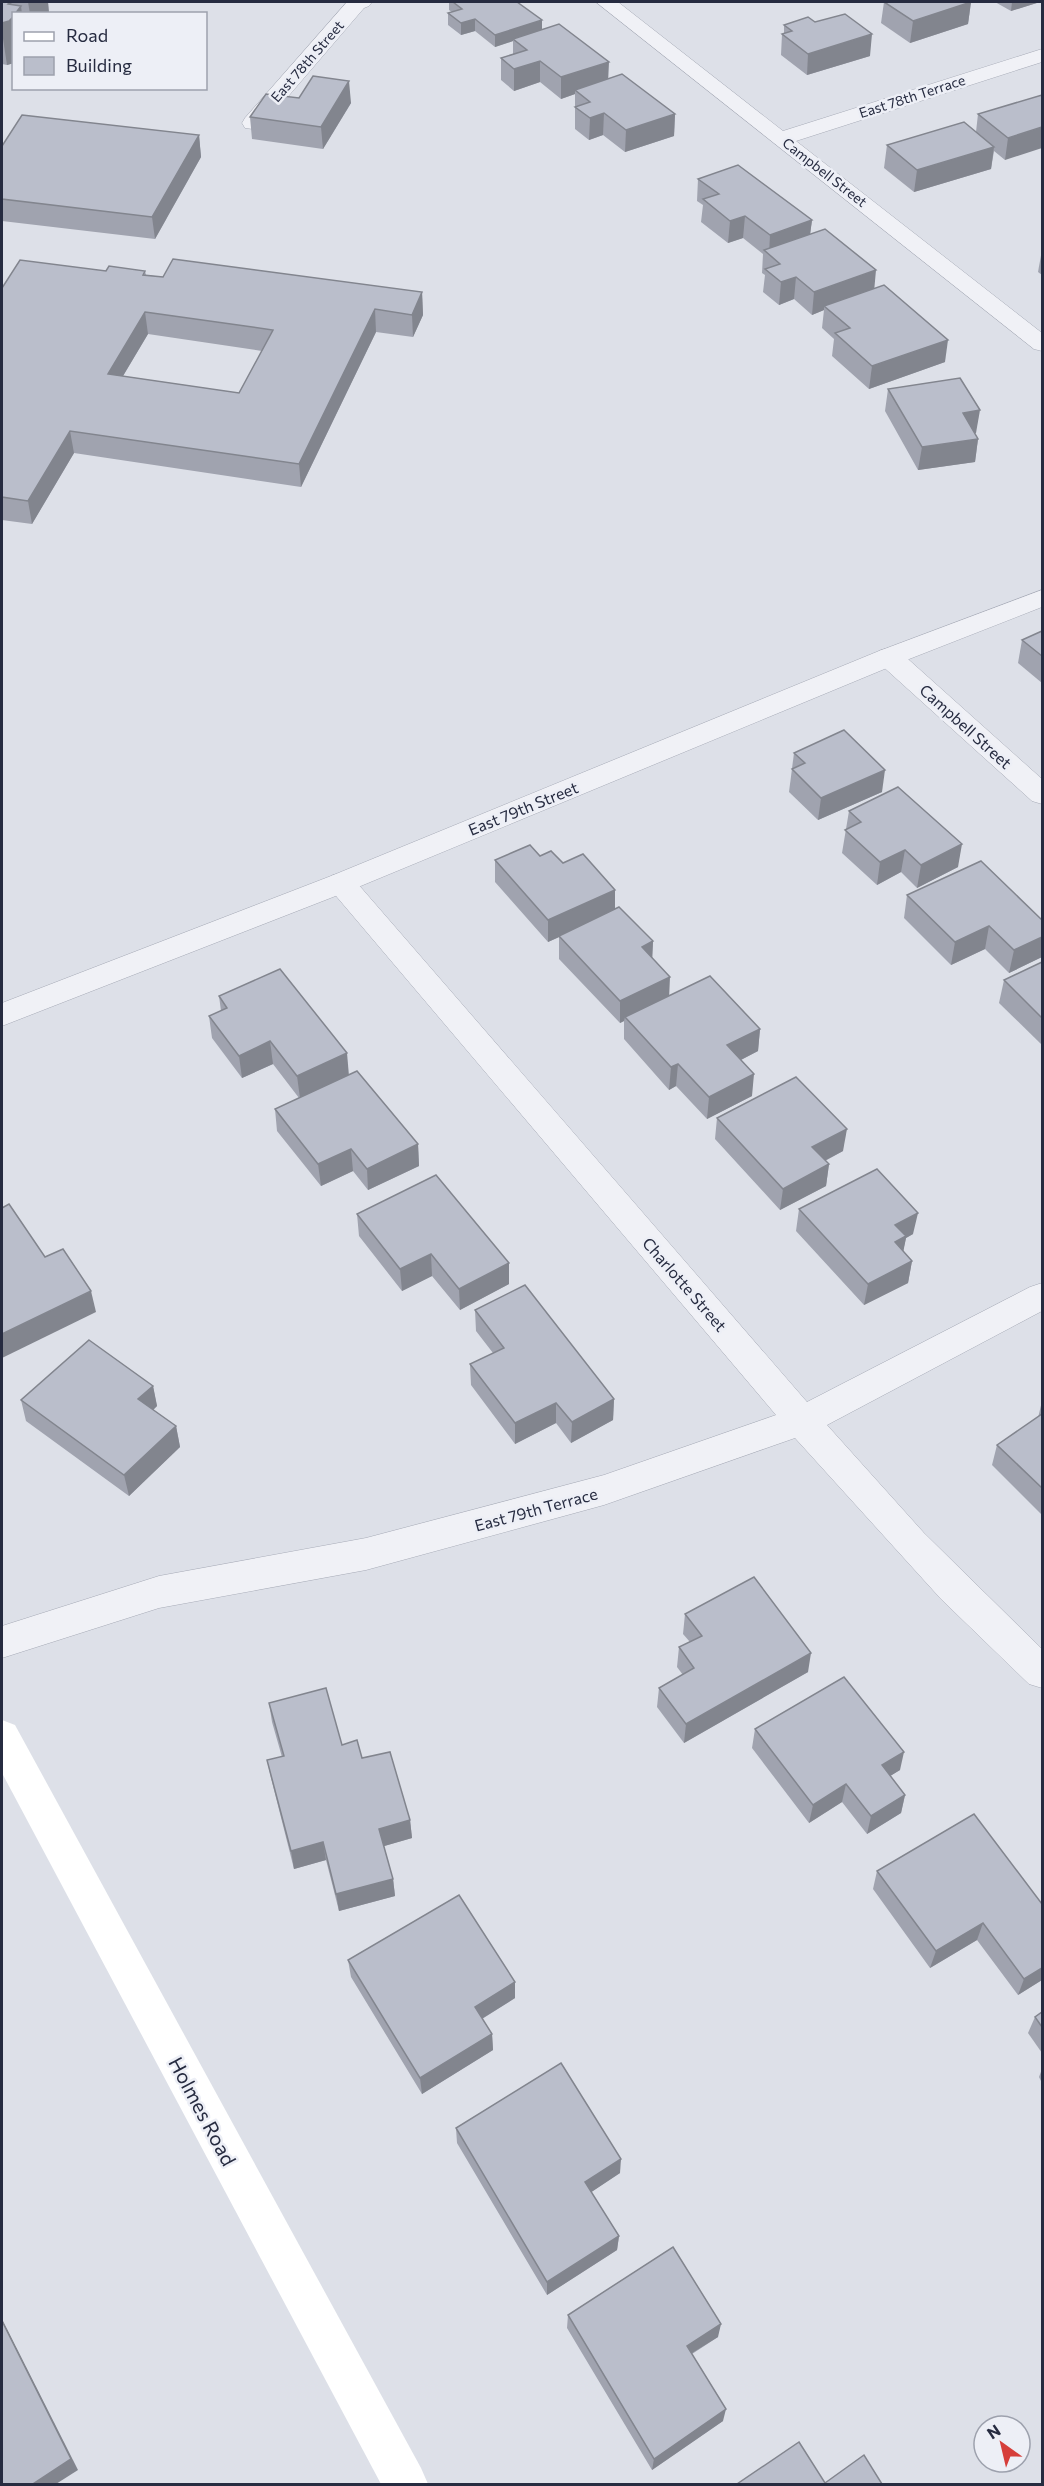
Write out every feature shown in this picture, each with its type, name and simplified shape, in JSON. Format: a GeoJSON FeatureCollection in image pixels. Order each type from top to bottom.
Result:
{"type":"FeatureCollection","features":[{"type":"Feature","properties":{"kind":"main road","name":"Holmes Road"},"geometry":{"type":"LineString","coordinates":[[2,1737],[405,2484]]}},
{"type":"Feature","properties":{"kind":"street","name":"East 78th Street"},"geometry":{"type":"LineString","coordinates":[[253,123],[358,2]]}},
{"type":"Feature","properties":{"kind":"street","name":"Campbell Street"},"geometry":{"type":"LineString","coordinates":[[606,2],[1042,344]]}},
{"type":"Feature","properties":{"kind":"street","name":"East 78th Terrace"},"geometry":{"type":"LineString","coordinates":[[782,138],[1042,55]]}},
{"type":"Feature","properties":{"kind":"street","name":"East 79th Street"},"geometry":{"type":"LineString","coordinates":[[2,1015],[341,883],[889,657],[1042,598]]}},
{"type":"Feature","properties":{"kind":"street","name":"Campbell Street"},"geometry":{"type":"LineString","coordinates":[[889,657],[1042,794]]}},
{"type":"Feature","properties":{"kind":"street","name":"Charlotte Street"},"geometry":{"type":"LineString","coordinates":[[341,883],[802,1421],[906,1537],[1007,1640],[1042,1672]]}},
{"type":"Feature","properties":{"kind":"street","name":"East 79th Terrace"},"geometry":{"type":"LineString","coordinates":[[2,1642],[159,1592],[366,1554],[604,1490],[802,1421],[1042,1296]]}},
{"type":"Feature","properties":{"kind":"building"},"geometry":{"type":"Polygon","coordinates":[[[2,2],[21,6],[16,12],[12,12],[12,18],[9,21],[2,23],[2,2]]]}},
{"type":"Feature","properties":{"kind":"building"},"geometry":{"type":"Polygon","coordinates":[[[453,2],[517,2],[542,20],[495,35],[475,19],[461,23],[448,13],[462,9],[453,2]]]}},
{"type":"Feature","properties":{"kind":"building"},"geometry":{"type":"Polygon","coordinates":[[[884,2],[971,2],[913,21],[884,2]]]}},
{"type":"Feature","properties":{"kind":"building"},"geometry":{"type":"Polygon","coordinates":[[[845,14],[872,34],[808,54],[782,34],[792,31],[784,25],[808,17],[815,22],[845,14]]]}},
{"type":"Feature","properties":{"kind":"building"},"geometry":{"type":"Polygon","coordinates":[[[559,24],[609,62],[561,77],[540,61],[514,69],[501,58],[527,50],[513,39],[559,24]]]}},
{"type":"Feature","properties":{"kind":"building"},"geometry":{"type":"Polygon","coordinates":[[[622,74],[675,114],[626,130],[604,113],[590,118],[575,107],[590,102],[575,90],[622,74]]]}},
{"type":"Feature","properties":{"kind":"building"},"geometry":{"type":"Polygon","coordinates":[[[313,76],[349,81],[321,127],[250,117],[266,94],[299,98],[313,76]]]}},
{"type":"Feature","properties":{"kind":"building"},"geometry":{"type":"Polygon","coordinates":[[[1042,95],[1042,127],[1008,138],[978,114],[1042,95]]]}},
{"type":"Feature","properties":{"kind":"building"},"geometry":{"type":"Polygon","coordinates":[[[22,115],[199,135],[152,217],[2,199],[2,146],[22,115]]]}},
{"type":"Feature","properties":{"kind":"building"},"geometry":{"type":"Polygon","coordinates":[[[964,122],[994,147],[917,170],[887,145],[964,122]]]}},
{"type":"Feature","properties":{"kind":"building"},"geometry":{"type":"Polygon","coordinates":[[[738,165],[812,220],[770,235],[745,216],[730,221],[703,199],[719,194],[698,179],[738,165]]]}},
{"type":"Feature","properties":{"kind":"building"},"geometry":{"type":"Polygon","coordinates":[[[825,229],[876,270],[814,292],[796,277],[781,282],[765,269],[780,264],[764,250],[825,229]]]}},
{"type":"Feature","properties":{"kind":"building"},"geometry":{"type":"Polygon","coordinates":[[[173,259],[422,292],[412,315],[375,309],[299,464],[70,431],[28,501],[2,497],[2,288],[20,260],[106,271],[109,266],[145,271],[143,275],[163,277],[173,259]],[[145,312],[108,374],[239,393],[273,330],[145,312]]]}},
{"type":"Feature","properties":{"kind":"building"},"geometry":{"type":"Polygon","coordinates":[[[884,285],[948,340],[872,366],[835,333],[850,328],[824,306],[884,285]]]}},
{"type":"Feature","properties":{"kind":"building"},"geometry":{"type":"Polygon","coordinates":[[[960,378],[980,410],[963,413],[978,439],[922,447],[888,389],[960,378]]]}},
{"type":"Feature","properties":{"kind":"building"},"geometry":{"type":"Polygon","coordinates":[[[1042,631],[1042,656],[1022,640],[1042,631]]]}},
{"type":"Feature","properties":{"kind":"building"},"geometry":{"type":"Polygon","coordinates":[[[844,730],[885,770],[821,798],[792,769],[805,763],[794,753],[844,730]]]}},
{"type":"Feature","properties":{"kind":"building"},"geometry":{"type":"Polygon","coordinates":[[[898,787],[962,844],[921,865],[905,850],[880,862],[845,830],[861,822],[849,811],[898,787]]]}},
{"type":"Feature","properties":{"kind":"building"},"geometry":{"type":"Polygon","coordinates":[[[530,845],[540,856],[551,851],[563,863],[583,854],[615,890],[548,920],[495,860],[530,845]]]}},
{"type":"Feature","properties":{"kind":"building"},"geometry":{"type":"Polygon","coordinates":[[[981,861],[1042,920],[1042,937],[1014,950],[989,926],[955,942],[907,895],[981,861]]]}},
{"type":"Feature","properties":{"kind":"building"},"geometry":{"type":"Polygon","coordinates":[[[619,907],[653,941],[642,947],[670,977],[620,1001],[559,936],[619,907]]]}},
{"type":"Feature","properties":{"kind":"building"},"geometry":{"type":"Polygon","coordinates":[[[1042,962],[1042,1018],[1004,980],[1042,962]]]}},
{"type":"Feature","properties":{"kind":"building"},"geometry":{"type":"Polygon","coordinates":[[[280,969],[347,1053],[297,1076],[270,1041],[239,1056],[209,1016],[227,1008],[219,996],[280,969]]]}},
{"type":"Feature","properties":{"kind":"building"},"geometry":{"type":"Polygon","coordinates":[[[710,976],[760,1029],[727,1045],[754,1074],[709,1097],[678,1064],[671,1067],[625,1017],[710,976]]]}},
{"type":"Feature","properties":{"kind":"building"},"geometry":{"type":"Polygon","coordinates":[[[357,1071],[418,1144],[367,1169],[351,1149],[318,1164],[275,1109],[357,1071]]]}},
{"type":"Feature","properties":{"kind":"building"},"geometry":{"type":"Polygon","coordinates":[[[796,1077],[847,1129],[812,1147],[829,1164],[783,1189],[717,1118],[796,1077]]]}},
{"type":"Feature","properties":{"kind":"building"},"geometry":{"type":"Polygon","coordinates":[[[877,1169],[918,1213],[895,1225],[906,1236],[895,1242],[912,1261],[868,1284],[799,1209],[877,1169]]]}},
{"type":"Feature","properties":{"kind":"building"},"geometry":{"type":"Polygon","coordinates":[[[436,1175],[509,1263],[459,1289],[431,1254],[400,1269],[357,1214],[436,1175]]]}},
{"type":"Feature","properties":{"kind":"building"},"geometry":{"type":"Polygon","coordinates":[[[9,1204],[45,1257],[63,1249],[91,1291],[2,1334],[2,1208],[9,1204]]]}},
{"type":"Feature","properties":{"kind":"building"},"geometry":{"type":"Polygon","coordinates":[[[525,1285],[614,1399],[572,1422],[556,1403],[515,1423],[470,1364],[504,1348],[475,1310],[525,1285]]]}},
{"type":"Feature","properties":{"kind":"building"},"geometry":{"type":"Polygon","coordinates":[[[89,1340],[153,1386],[138,1399],[176,1426],[124,1475],[21,1400],[89,1340]]]}},
{"type":"Feature","properties":{"kind":"building"},"geometry":{"type":"Polygon","coordinates":[[[1042,1414],[1042,1488],[997,1445],[1042,1414]]]}},
{"type":"Feature","properties":{"kind":"building"},"geometry":{"type":"Polygon","coordinates":[[[754,1577],[811,1653],[686,1724],[659,1688],[694,1668],[679,1647],[702,1636],[685,1614],[754,1577]]]}},
{"type":"Feature","properties":{"kind":"building"},"geometry":{"type":"Polygon","coordinates":[[[844,1677],[904,1752],[882,1765],[905,1795],[871,1816],[846,1784],[813,1805],[755,1729],[844,1677]]]}},
{"type":"Feature","properties":{"kind":"building"},"geometry":{"type":"Polygon","coordinates":[[[326,1688],[342,1745],[357,1740],[362,1758],[390,1752],[410,1820],[379,1829],[393,1879],[336,1894],[323,1842],[291,1851],[267,1760],[284,1756],[269,1703],[326,1688]]]}},
{"type":"Feature","properties":{"kind":"building"},"geometry":{"type":"Polygon","coordinates":[[[974,1814],[1042,1904],[1042,1968],[1024,1979],[983,1923],[936,1951],[877,1871],[974,1814]]]}},
{"type":"Feature","properties":{"kind":"building"},"geometry":{"type":"Polygon","coordinates":[[[459,1895],[515,1982],[475,2007],[492,2034],[420,2078],[348,1960],[459,1895]]]}},
{"type":"Feature","properties":{"kind":"building"},"geometry":{"type":"Polygon","coordinates":[[[1042,2012],[1042,2027],[1035,2017],[1042,2012]]]}},
{"type":"Feature","properties":{"kind":"building"},"geometry":{"type":"Polygon","coordinates":[[[561,2063],[621,2159],[585,2182],[619,2236],[547,2282],[456,2128],[561,2063]]]}},
{"type":"Feature","properties":{"kind":"building"},"geometry":{"type":"Polygon","coordinates":[[[673,2247],[721,2324],[687,2346],[726,2409],[654,2459],[568,2315],[673,2247]]]}},
{"type":"Feature","properties":{"kind":"building"},"geometry":{"type":"Polygon","coordinates":[[[2,2321],[71,2459],[33,2484],[2,2484],[2,2321]]]}},
{"type":"Feature","properties":{"kind":"building"},"geometry":{"type":"Polygon","coordinates":[[[799,2442],[825,2483],[864,2455],[882,2484],[737,2484],[799,2442]]]}}]}
